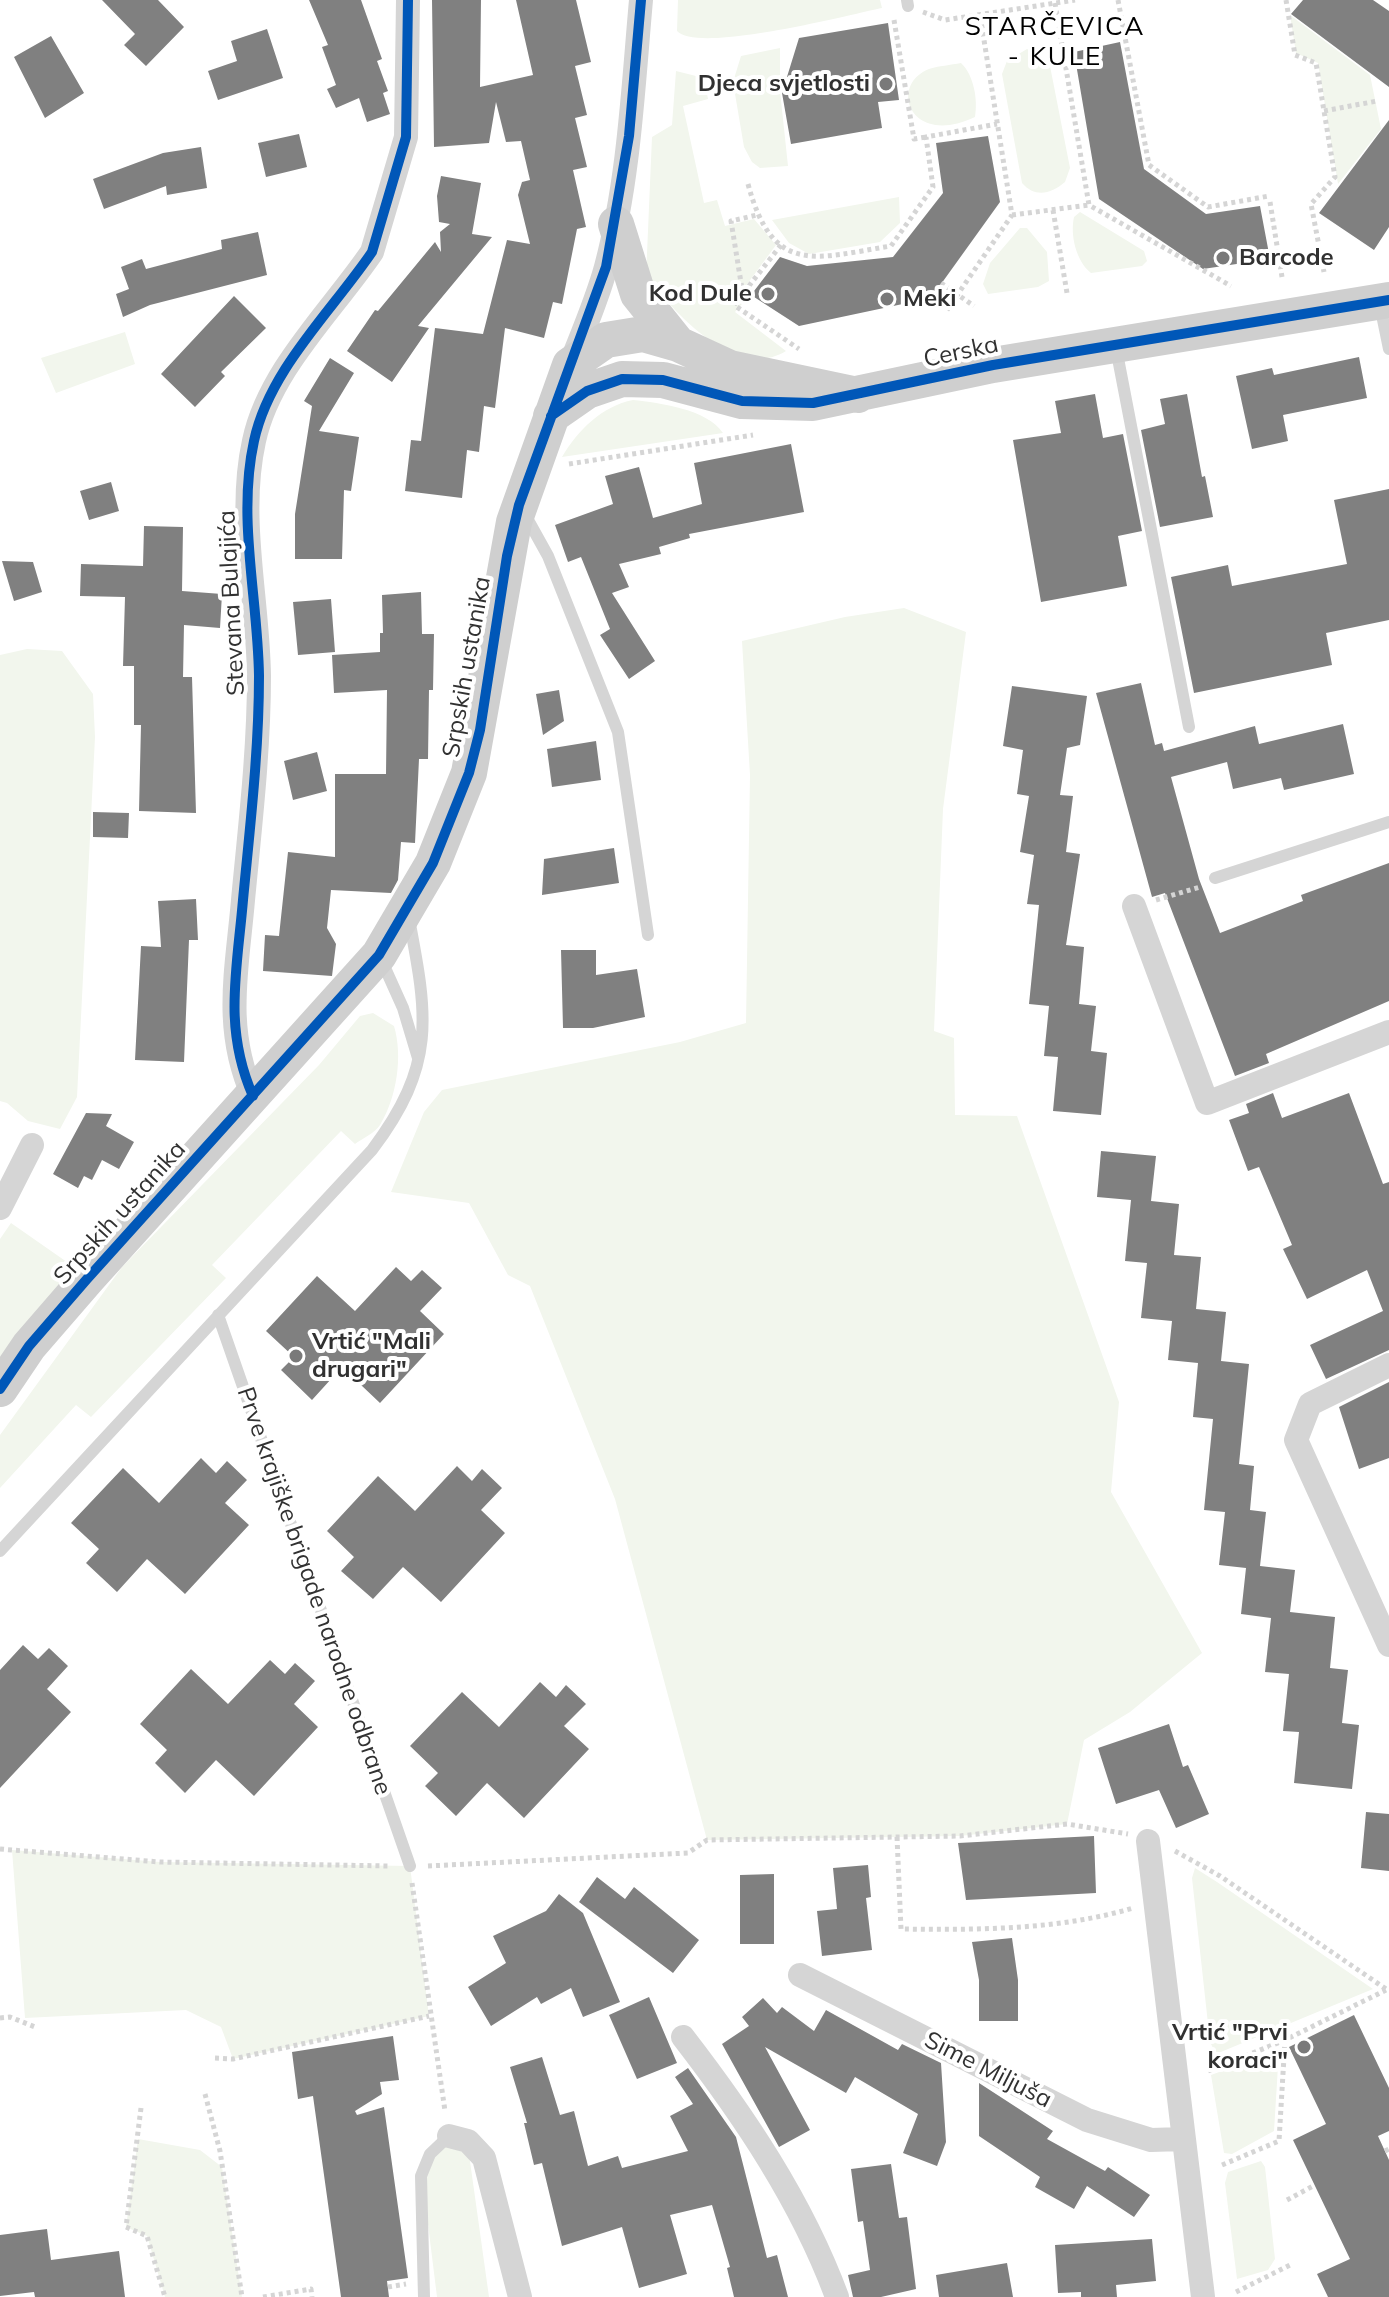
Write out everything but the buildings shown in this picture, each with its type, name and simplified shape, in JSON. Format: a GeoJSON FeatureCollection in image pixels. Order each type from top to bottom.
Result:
{"type":"FeatureCollection","features":[{"type":"Feature","properties":{"kind":"street","name":"Stevana Bulajića"},"geometry":{"type":"LineString","coordinates":[[253,1096],[237,1059],[232,1019],[251,814],[259,678],[246,493],[254,439],[269,398],[372,252],[384,219],[406,137],[408,0]]}},
{"type":"Feature","properties":{"kind":"street","name":"Srpskih ustanika"},"geometry":{"type":"LineString","coordinates":[[0,1389],[29,1346],[87,1279],[379,955],[433,863],[469,773],[519,505],[598,295],[616,224],[629,136],[641,0]]}},
{"type":"Feature","properties":{"kind":"street"},"geometry":{"type":"LineString","coordinates":[[616,224],[638,294],[678,344]]}},
{"type":"Feature","properties":{"kind":"street","name":"Cerska"},"geometry":{"type":"LineString","coordinates":[[551,416],[587,391],[622,379],[640,377],[759,403],[813,403],[939,375],[1384,301]]}},
{"type":"Feature","properties":{"kind":"street","name":"Cerska"},"geometry":{"type":"LineString","coordinates":[[570,365],[606,340],[627,334],[643,334],[678,344],[730,368],[858,395]]}},
{"type":"Feature","properties":{"kind":"street"},"geometry":{"type":"LineString","coordinates":[[1134,906],[1207,1103],[1389,1032]]}},
{"type":"Feature","properties":{"kind":"street"},"geometry":{"type":"LineString","coordinates":[[0,1208],[32,1145]]}},
{"type":"Feature","properties":{"kind":"street"},"geometry":{"type":"LineString","coordinates":[[1389,1365],[1310,1404],[1296,1440],[1389,1643]]}},
{"type":"Feature","properties":{"kind":"street"},"geometry":{"type":"LineString","coordinates":[[1148,1841],[1203,2297]]}},
{"type":"Feature","properties":{"kind":"street","name":"Sime Miljuša"},"geometry":{"type":"LineString","coordinates":[[800,1975],[1087,2120],[1151,2140],[1182,2139]]}},
{"type":"Feature","properties":{"kind":"street"},"geometry":{"type":"LineString","coordinates":[[683,2037],[734,2104],[783,2184],[837,2297]]}},
{"type":"Feature","properties":{"kind":"street"},"geometry":{"type":"LineString","coordinates":[[449,2136],[468,2141],[484,2158],[520,2297]]}},
{"type":"Feature","properties":{"kind":"lane"},"geometry":{"type":"LineString","coordinates":[[1384,301],[1389,349]]}},
{"type":"Feature","properties":{"kind":"lane"},"geometry":{"type":"LineString","coordinates":[[1116,345],[1189,727]]}},
{"type":"Feature","properties":{"kind":"lane"},"geometry":{"type":"LineString","coordinates":[[519,505],[548,556],[618,732],[648,935]]}},
{"type":"Feature","properties":{"kind":"lane"},"geometry":{"type":"LineString","coordinates":[[1215,878],[1389,822]]}},
{"type":"Feature","properties":{"kind":"lane"},"geometry":{"type":"LineString","coordinates":[[0,1551],[372,1150],[397,1117],[419,1061],[422,982],[407,911]]}},
{"type":"Feature","properties":{"kind":"lane"},"geometry":{"type":"LineString","coordinates":[[379,955],[403,1008],[419,1061]]}},
{"type":"Feature","properties":{"kind":"lane","name":"Prve krajiške brigade narodne odbrane"},"geometry":{"type":"LineString","coordinates":[[218,1315],[410,1866]]}},
{"type":"Feature","properties":{"kind":"lane"},"geometry":{"type":"LineString","coordinates":[[424,2297],[421,2176],[430,2154],[449,2136]]}},
{"type":"Feature","properties":{"kind":"path"},"geometry":{"type":"LineString","coordinates":[[1017,0],[1019,9]]}},
{"type":"Feature","properties":{"kind":"path"},"geometry":{"type":"LineString","coordinates":[[907,3],[945,20],[1075,0]]}},
{"type":"Feature","properties":{"kind":"path"},"geometry":{"type":"LineString","coordinates":[[1118,0],[1146,162],[1208,207],[1269,199],[1282,277]]}},
{"type":"Feature","properties":{"kind":"path"},"geometry":{"type":"LineString","coordinates":[[1286,0],[1295,55],[1316,63],[1335,177],[1311,204],[1324,272]]}},
{"type":"Feature","properties":{"kind":"path"},"geometry":{"type":"LineString","coordinates":[[1055,3],[1089,205]]}},
{"type":"Feature","properties":{"kind":"path"},"geometry":{"type":"LineString","coordinates":[[893,15],[914,139],[997,124]]}},
{"type":"Feature","properties":{"kind":"path"},"geometry":{"type":"LineString","coordinates":[[947,310],[1012,215],[980,15]]}},
{"type":"Feature","properties":{"kind":"path"},"geometry":{"type":"LineString","coordinates":[[1324,111],[1377,101]]}},
{"type":"Feature","properties":{"kind":"path"},"geometry":{"type":"LineString","coordinates":[[891,246],[933,187],[926,137]]}},
{"type":"Feature","properties":{"kind":"path"},"geometry":{"type":"LineString","coordinates":[[1084,173],[1094,171]]}},
{"type":"Feature","properties":{"kind":"path"},"geometry":{"type":"LineString","coordinates":[[748,184],[757,215],[781,245],[810,259],[891,246],[898,251]]}},
{"type":"Feature","properties":{"kind":"path"},"geometry":{"type":"LineString","coordinates":[[1012,215],[1089,205],[1231,286]]}},
{"type":"Feature","properties":{"kind":"path"},"geometry":{"type":"LineString","coordinates":[[1053,210],[1067,293]]}},
{"type":"Feature","properties":{"kind":"path"},"geometry":{"type":"LineString","coordinates":[[743,295],[731,221],[757,215]]}},
{"type":"Feature","properties":{"kind":"path"},"geometry":{"type":"LineString","coordinates":[[781,245],[734,305],[807,354]]}},
{"type":"Feature","properties":{"kind":"path"},"geometry":{"type":"LineString","coordinates":[[941,283],[974,306]]}},
{"type":"Feature","properties":{"kind":"path"},"geometry":{"type":"LineString","coordinates":[[554,466],[762,434]]}},
{"type":"Feature","properties":{"kind":"path"},"geometry":{"type":"LineString","coordinates":[[1134,906],[1201,887],[1215,878]]}},
{"type":"Feature","properties":{"kind":"path"},"geometry":{"type":"LineString","coordinates":[[0,1849],[160,1862],[410,1866],[688,1853],[707,1840],[960,1836],[1067,1824],[1119,1831],[1189,1856],[1388,1991]]}},
{"type":"Feature","properties":{"kind":"path"},"geometry":{"type":"LineString","coordinates":[[897,1837],[901,1929],[1034,1926],[1096,1919],[1134,1908],[1136,1922]]}},
{"type":"Feature","properties":{"kind":"path"},"geometry":{"type":"LineString","coordinates":[[410,1866],[429,2016],[449,2136]]}},
{"type":"Feature","properties":{"kind":"path"},"geometry":{"type":"LineString","coordinates":[[1208,2071],[1285,2040],[1388,1991]]}},
{"type":"Feature","properties":{"kind":"path"},"geometry":{"type":"LineString","coordinates":[[215,2058],[233,2059],[429,2016]]}},
{"type":"Feature","properties":{"kind":"path"},"geometry":{"type":"LineString","coordinates":[[0,2018],[10,2017],[35,2027]]}},
{"type":"Feature","properties":{"kind":"path"},"geometry":{"type":"LineString","coordinates":[[1222,2165],[1279,2141],[1285,2040]]}},
{"type":"Feature","properties":{"kind":"path"},"geometry":{"type":"LineString","coordinates":[[205,2094],[220,2151],[242,2297]]}},
{"type":"Feature","properties":{"kind":"path"},"geometry":{"type":"LineString","coordinates":[[141,2108],[126,2227],[147,2236],[165,2297]]}},
{"type":"Feature","properties":{"kind":"path"},"geometry":{"type":"LineString","coordinates":[[1287,2200],[1315,2185]]}},
{"type":"Feature","properties":{"kind":"path"},"geometry":{"type":"LineString","coordinates":[[1236,2292],[1290,2265]]}},
{"type":"Feature","properties":{"kind":"path"},"geometry":{"type":"LineString","coordinates":[[263,2297],[311,2289],[312,2297],[323,2295]]}},
{"type":"Feature","properties":{"kind":"shaded area"},"geometry":{"type":"Polygon","coordinates":[[[678,0],[880,0],[882,8],[775,31],[713,38],[690,37],[677,31],[678,0]]]}},
{"type":"Feature","properties":{"kind":"shaded area"},"geometry":{"type":"Polygon","coordinates":[[[1290,15],[1370,75],[1381,129],[1338,184],[1318,63],[1296,53],[1290,15]]]}},
{"type":"Feature","properties":{"kind":"shaded area"},"geometry":{"type":"Polygon","coordinates":[[[780,48],[780,91],[788,166],[760,168],[752,162],[744,147],[733,82],[741,56],[780,48]]]}},
{"type":"Feature","properties":{"kind":"shaded area"},"geometry":{"type":"Polygon","coordinates":[[[1027,49],[1041,55],[1050,66],[1070,168],[1065,182],[1043,193],[1032,191],[1022,183],[1002,74],[1007,61],[1027,49]]]}},
{"type":"Feature","properties":{"kind":"shaded area"},"geometry":{"type":"Polygon","coordinates":[[[961,63],[974,88],[975,117],[953,124],[935,125],[921,120],[912,111],[908,99],[917,77],[929,69],[961,63]]]}},
{"type":"Feature","properties":{"kind":"shaded area"},"geometry":{"type":"Polygon","coordinates":[[[676,71],[704,78],[708,99],[683,106],[704,203],[717,200],[725,226],[754,219],[776,245],[745,287],[747,298],[735,312],[786,351],[767,358],[747,357],[708,339],[673,308],[646,277],[652,137],[672,125],[676,71]]]}},
{"type":"Feature","properties":{"kind":"shaded area"},"geometry":{"type":"Polygon","coordinates":[[[899,197],[900,223],[880,242],[809,254],[789,243],[772,220],[899,197]]]}},
{"type":"Feature","properties":{"kind":"shaded area"},"geometry":{"type":"Polygon","coordinates":[[[1080,212],[1144,251],[1147,261],[1142,266],[1091,273],[1081,262],[1074,239],[1074,217],[1080,212]]]}},
{"type":"Feature","properties":{"kind":"shaded area"},"geometry":{"type":"Polygon","coordinates":[[[1020,228],[1027,228],[1047,252],[1049,281],[1038,287],[988,294],[983,284],[990,263],[1020,228]]]}},
{"type":"Feature","properties":{"kind":"shaded area"},"geometry":{"type":"Polygon","coordinates":[[[125,332],[135,364],[56,393],[41,358],[125,332]]]}},
{"type":"Feature","properties":{"kind":"shaded area"},"geometry":{"type":"Polygon","coordinates":[[[633,400],[669,405],[695,413],[716,425],[723,433],[562,457],[592,421],[611,408],[633,400]]]}},
{"type":"Feature","properties":{"kind":"shaded area"},"geometry":{"type":"Polygon","coordinates":[[[904,608],[966,632],[943,809],[934,1031],[954,1038],[955,1115],[1017,1116],[1119,1402],[1111,1492],[1202,1653],[1130,1712],[1084,1740],[1067,1824],[960,1836],[707,1840],[615,1499],[530,1286],[508,1275],[469,1203],[391,1192],[424,1112],[442,1090],[680,1042],[746,1023],[750,775],[742,641],[845,617],[904,608]]]}},
{"type":"Feature","properties":{"kind":"shaded area"},"geometry":{"type":"Polygon","coordinates":[[[27,649],[62,651],[93,694],[95,737],[77,1097],[60,1129],[28,1121],[7,1103],[0,1101],[0,655],[27,649]]]}},
{"type":"Feature","properties":{"kind":"shaded area"},"geometry":{"type":"Polygon","coordinates":[[[373,1013],[394,1026],[398,1050],[397,1076],[391,1102],[378,1128],[355,1144],[341,1131],[212,1265],[226,1278],[91,1417],[76,1405],[0,1488],[0,1435],[122,1267],[319,1065],[360,1016],[373,1013]]]}},
{"type":"Feature","properties":{"kind":"shaded area"},"geometry":{"type":"Polygon","coordinates":[[[11,1223],[74,1267],[0,1363],[0,1239],[11,1223]]]}},
{"type":"Feature","properties":{"kind":"shaded area"},"geometry":{"type":"Polygon","coordinates":[[[12,1850],[160,1862],[410,1866],[429,2016],[233,2059],[221,2027],[186,2010],[25,2018],[12,1850]]]}},
{"type":"Feature","properties":{"kind":"shaded area"},"geometry":{"type":"Polygon","coordinates":[[[1195,1868],[1373,1989],[1216,2054],[1210,2042],[1192,1878],[1195,1868]]]}},
{"type":"Feature","properties":{"kind":"shaded area"},"geometry":{"type":"Polygon","coordinates":[[[1279,2050],[1274,2131],[1232,2154],[1224,2153],[1211,2075],[1279,2050]]]}},
{"type":"Feature","properties":{"kind":"shaded area"},"geometry":{"type":"Polygon","coordinates":[[[138,2139],[200,2150],[222,2167],[242,2297],[165,2297],[147,2236],[126,2227],[138,2139]]]}},
{"type":"Feature","properties":{"kind":"shaded area"},"geometry":{"type":"Polygon","coordinates":[[[450,2142],[468,2147],[489,2297],[437,2297],[422,2176],[434,2155],[450,2142]]]}},
{"type":"Feature","properties":{"kind":"shaded area"},"geometry":{"type":"Polygon","coordinates":[[[1261,2161],[1265,2167],[1275,2259],[1268,2270],[1237,2279],[1225,2183],[1228,2172],[1261,2161]]]}},
{"type":"Feature","properties":{"kind":"cycle path"},"geometry":{"type":"LineString","coordinates":[[253,1096],[238,1047],[234,999],[259,704],[258,647],[248,529],[249,470],[254,441],[273,390],[304,342],[372,252],[406,137],[408,0]]}},
{"type":"Feature","properties":{"kind":"cycle path"},"geometry":{"type":"LineString","coordinates":[[0,1389],[29,1346],[87,1279],[379,955],[433,863],[469,773],[480,730],[507,556],[519,505],[606,267],[629,136],[641,0]]}},
{"type":"Feature","properties":{"kind":"cycle path"},"geometry":{"type":"LineString","coordinates":[[551,416],[587,391],[622,379],[663,380],[742,401],[813,403],[993,365],[1389,300]]}},
{"type":"Feature","properties":{"kind":"place","name":"Djeca svjetlosti"},"geometry":{"type":"Point","coordinates":[886,84]}},
{"type":"Feature","properties":{"kind":"place","name":"Barcode"},"geometry":{"type":"Point","coordinates":[1223,258]}},
{"type":"Feature","properties":{"kind":"place","name":"Kod Dule"},"geometry":{"type":"Point","coordinates":[768,294]}},
{"type":"Feature","properties":{"kind":"place","name":"Meki"},"geometry":{"type":"Point","coordinates":[887,299]}},
{"type":"Feature","properties":{"kind":"place","name":"Vrtić \"Mali drugari\""},"geometry":{"type":"Point","coordinates":[296,1356]}},
{"type":"Feature","properties":{"kind":"place","name":"Vrtić \"Prvi koraci\""},"geometry":{"type":"Point","coordinates":[1304,2047]}},
{"type":"Feature","properties":{"kind":"district","name":"STARČEVICA - KULE"},"geometry":{"type":"Point","coordinates":[1055,42]}}]}
